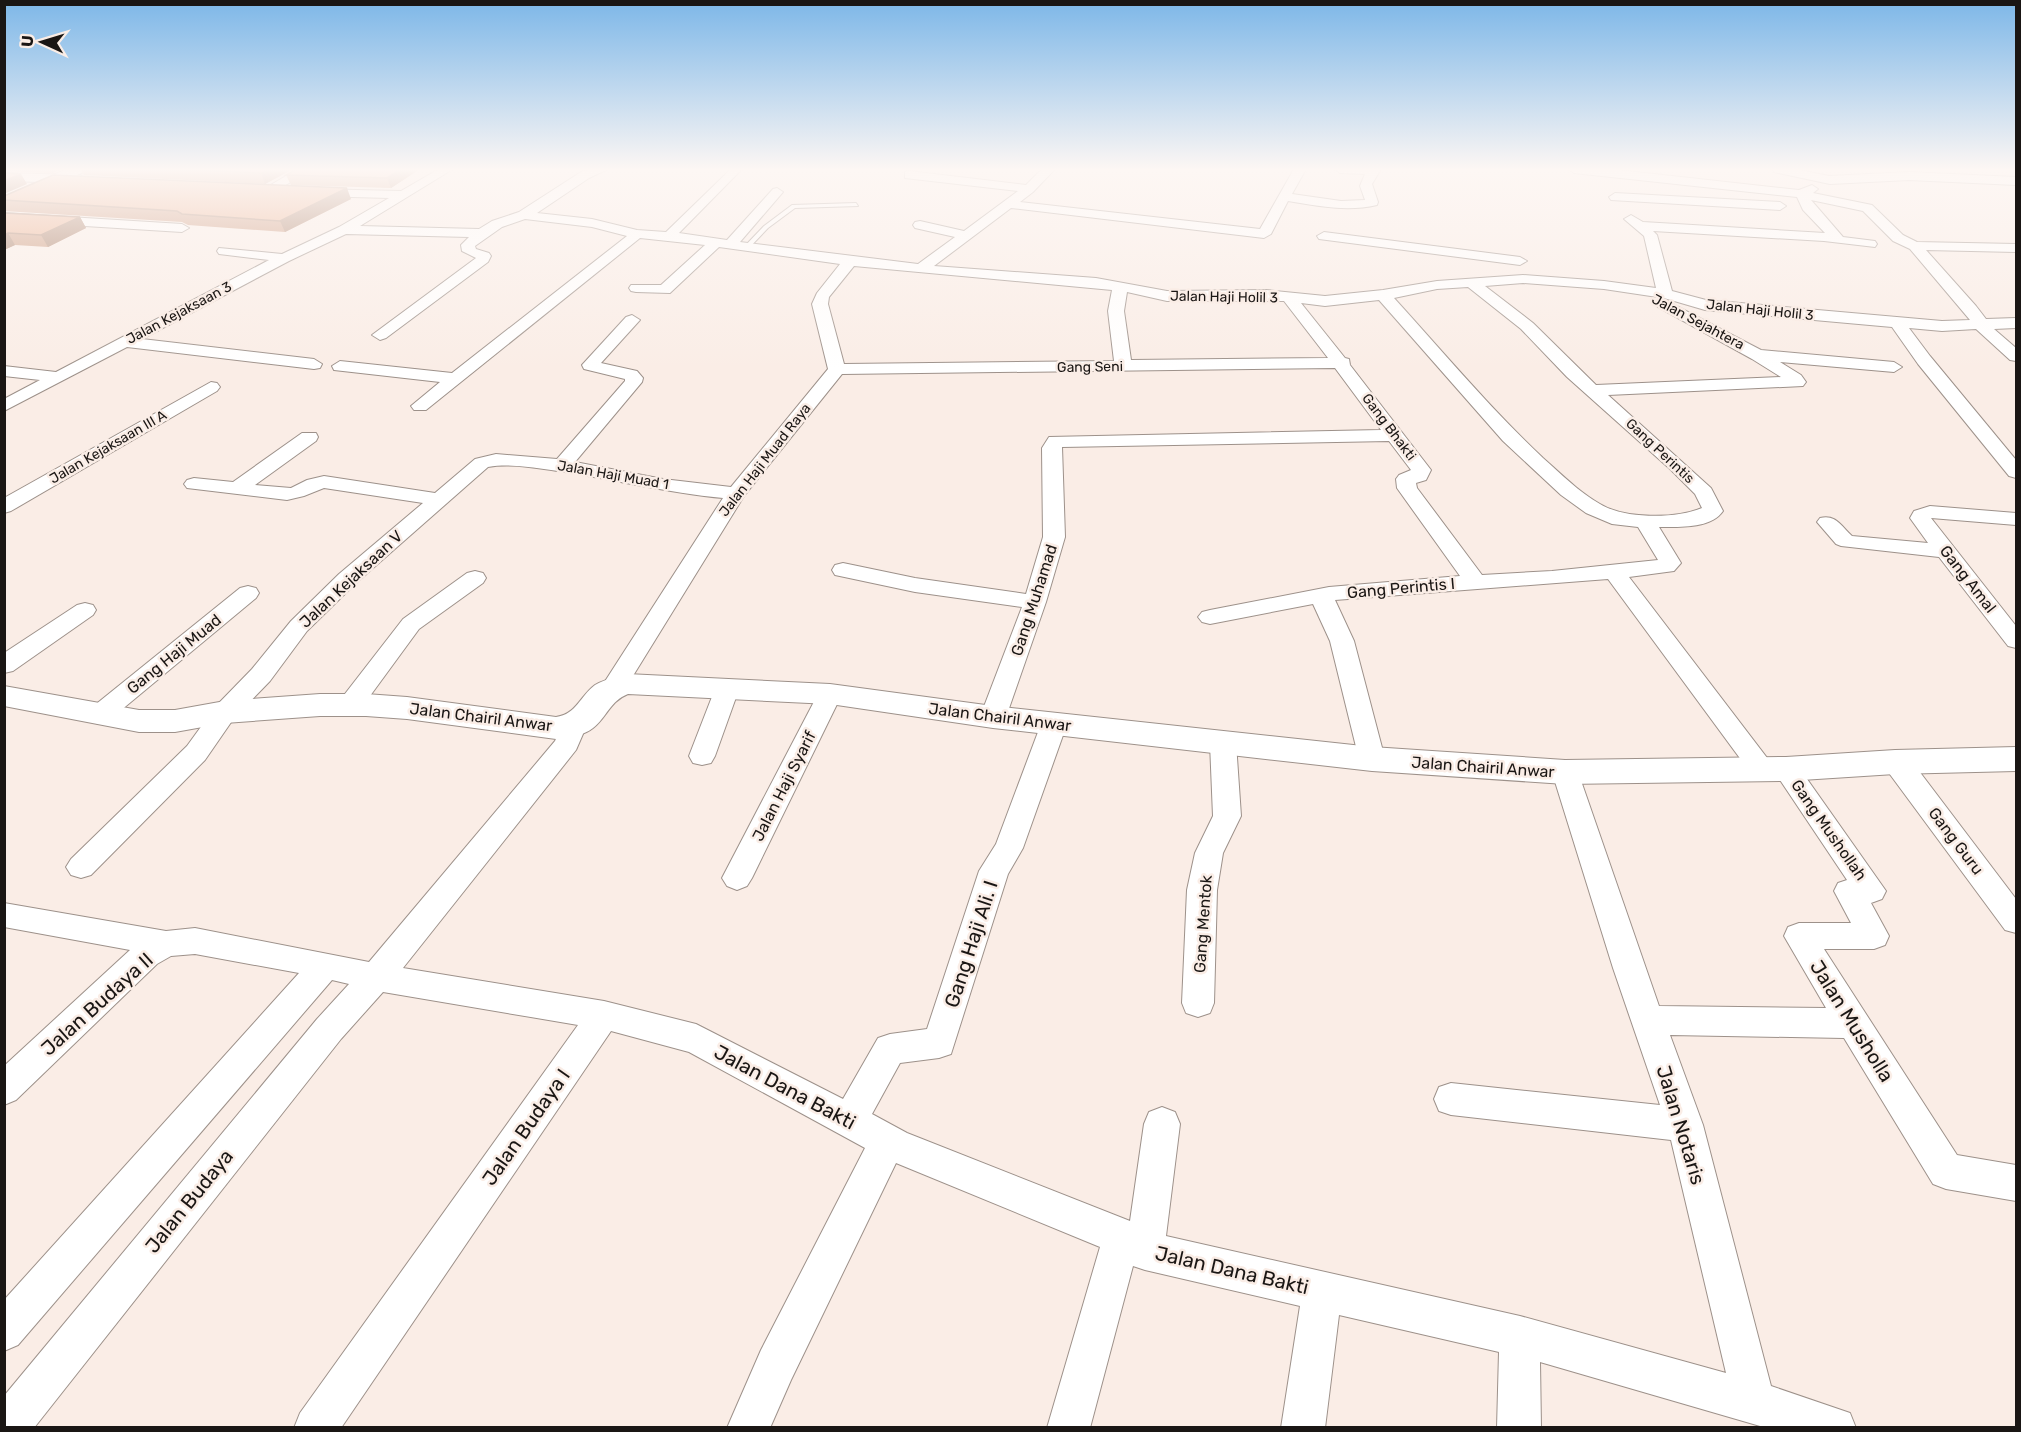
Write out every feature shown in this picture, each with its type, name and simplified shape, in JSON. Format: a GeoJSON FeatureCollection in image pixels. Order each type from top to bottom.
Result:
{"type":"FeatureCollection","features":[{"type":"Feature","properties":{"kind":"street","name":"Jalan Kejaksaan 3"},"geometry":{"type":"LineString","coordinates":[[4,406],[284,258],[332,236]]}},
{"type":"Feature","properties":{"kind":"street"},"geometry":{"type":"LineString","coordinates":[[380,335],[483,258],[484,256],[468,249],[468,245],[479,236]]}},
{"type":"Feature","properties":{"kind":"street"},"geometry":{"type":"LineString","coordinates":[[420,406],[635,236]]}},
{"type":"Feature","properties":{"kind":"street","name":"Jalan Haji Holil 3"},"geometry":{"type":"LineString","coordinates":[[669,236],[722,245],[920,269],[1060,279],[1167,296],[1241,295],[1325,301],[1383,295],[1437,285],[1523,279],[1637,290],[1665,294],[1705,305],[1742,310],[1942,326],[2016,323]]}},
{"type":"Feature","properties":{"kind":"street"},"geometry":{"type":"LineString","coordinates":[[636,288],[665,290],[732,236]]}},
{"type":"Feature","properties":{"kind":"street"},"geometry":{"type":"LineString","coordinates":[[920,269],[965,236]]}},
{"type":"Feature","properties":{"kind":"street"},"geometry":{"type":"LineString","coordinates":[[1324,236],[1520,256],[1523,279]]}},
{"type":"Feature","properties":{"kind":"street"},"geometry":{"type":"LineString","coordinates":[[1650,236],[1665,294]]}},
{"type":"Feature","properties":{"kind":"street"},"geometry":{"type":"LineString","coordinates":[[1785,236],[1870,244]]}},
{"type":"Feature","properties":{"kind":"street"},"geometry":{"type":"LineString","coordinates":[[1831,236],[1833,239]]}},
{"type":"Feature","properties":{"kind":"street"},"geometry":{"type":"LineString","coordinates":[[1896,236],[1915,246],[1971,309],[1982,326],[2016,356]]}},
{"type":"Feature","properties":{"kind":"street"},"geometry":{"type":"LineString","coordinates":[[1915,246],[2015,249]]}},
{"type":"Feature","properties":{"kind":"street"},"geometry":{"type":"LineString","coordinates":[[225,251],[284,258]]}},
{"type":"Feature","properties":{"kind":"street"},"geometry":{"type":"LineString","coordinates":[[837,369],[820,304],[822,296],[850,261]]}},
{"type":"Feature","properties":{"kind":"street"},"geometry":{"type":"LineString","coordinates":[[1426,269],[1437,285]]}},
{"type":"Feature","properties":{"kind":"street","name":"Gang Perintis"},"geometry":{"type":"LineString","coordinates":[[1383,295],[1495,421],[1568,491],[1593,509],[1611,518],[1645,520],[1692,520],[1713,511],[1704,492],[1677,465],[1593,390],[1527,326],[1472,282]]}},
{"type":"Feature","properties":{"kind":"street"},"geometry":{"type":"LineString","coordinates":[[1120,287],[1116,310],[1123,366]]}},
{"type":"Feature","properties":{"kind":"street","name":"Jalan Sejahtera"},"geometry":{"type":"LineString","coordinates":[[1593,390],[1797,382],[1758,355],[1637,290]]}},
{"type":"Feature","properties":{"kind":"street","name":"Gang Bhakti"},"geometry":{"type":"LineString","coordinates":[[1289,298],[1342,363],[1421,470],[1419,476],[1406,479],[1407,488],[1474,582]]}},
{"type":"Feature","properties":{"kind":"street"},"geometry":{"type":"LineString","coordinates":[[561,466],[633,382],[634,378],[631,375],[590,365],[632,320]]}},
{"type":"Feature","properties":{"kind":"street"},"geometry":{"type":"LineString","coordinates":[[1897,322],[1924,360],[1974,418],[2016,472]]}},
{"type":"Feature","properties":{"kind":"street"},"geometry":{"type":"LineString","coordinates":[[123,342],[314,364]]}},
{"type":"Feature","properties":{"kind":"street"},"geometry":{"type":"LineString","coordinates":[[1758,355],[1894,367]]}},
{"type":"Feature","properties":{"kind":"street","name":"Gang Seni"},"geometry":{"type":"LineString","coordinates":[[837,369],[1342,363]]}},
{"type":"Feature","properties":{"kind":"street"},"geometry":{"type":"LineString","coordinates":[[340,366],[455,378]]}},
{"type":"Feature","properties":{"kind":"street","name":"Jalan Haji Muad Raya"},"geometry":{"type":"LineString","coordinates":[[614,686],[736,493],[837,369]]}},
{"type":"Feature","properties":{"kind":"street"},"geometry":{"type":"LineString","coordinates":[[4,371],[58,377]]}},
{"type":"Feature","properties":{"kind":"street","name":"Jalan Kejaksaan III A"},"geometry":{"type":"LineString","coordinates":[[4,507],[211,387]]}},
{"type":"Feature","properties":{"kind":"street","name":"Gang Muhamad"},"geometry":{"type":"LineString","coordinates":[[993,717],[1035,603],[1054,537],[1051,490],[1052,444],[1064,439],[1324,438],[1393,435]]}},
{"type":"Feature","properties":{"kind":"street"},"geometry":{"type":"LineString","coordinates":[[236,489],[309,437]]}},
{"type":"Feature","properties":{"kind":"street","name":"Jalan Haji Muad 1"},"geometry":{"type":"LineString","coordinates":[[490,460],[506,459],[561,466],[665,485],[736,493]]}},
{"type":"Feature","properties":{"kind":"street","name":"Jalan Kejaksaan V"},"geometry":{"type":"LineString","coordinates":[[81,867],[196,753],[225,712],[261,675],[299,626],[315,610],[347,579],[482,463],[490,460]]}},
{"type":"Feature","properties":{"kind":"street"},"geometry":{"type":"LineString","coordinates":[[194,484],[293,494],[313,483],[324,482],[441,500]]}},
{"type":"Feature","properties":{"kind":"street","name":"Gang Amal"},"geometry":{"type":"LineString","coordinates":[[2016,519],[1930,512],[1921,515],[1920,518],[2016,641]]}},
{"type":"Feature","properties":{"kind":"street","name":"Gang Perintis I"},"geometry":{"type":"LineString","coordinates":[[1372,759],[1342,641],[1323,601],[1324,597],[1423,585],[1552,578],[1666,566],[1670,563],[1645,520]]}},
{"type":"Feature","properties":{"kind":"street"},"geometry":{"type":"LineString","coordinates":[[1827,522],[1843,540],[1848,542],[1947,551]]}},
{"type":"Feature","properties":{"kind":"street"},"geometry":{"type":"LineString","coordinates":[[843,570],[915,585],[1035,603]]}},
{"type":"Feature","properties":{"kind":"street"},"geometry":{"type":"LineString","coordinates":[[1613,571],[1774,769]]}},
{"type":"Feature","properties":{"kind":"street"},"geometry":{"type":"LineString","coordinates":[[350,705],[411,624],[475,578]]}},
{"type":"Feature","properties":{"kind":"street","name":"Gang Haji Muad"},"geometry":{"type":"LineString","coordinates":[[99,715],[248,593]]}},
{"type":"Feature","properties":{"kind":"street"},"geometry":{"type":"LineString","coordinates":[[1210,617],[1311,597],[1324,597]]}},
{"type":"Feature","properties":{"kind":"street"},"geometry":{"type":"LineString","coordinates":[[4,665],[85,610]]}},
{"type":"Feature","properties":{"kind":"street","name":"Jalan Chairil Anwar"},"geometry":{"type":"LineString","coordinates":[[4,696],[138,721],[175,721],[225,712],[350,705],[407,708],[556,728],[573,727],[584,720],[602,693],[614,686],[627,684],[830,694],[993,717],[1372,759],[1565,772],[1774,769],[1894,762],[2016,759]]}},
{"type":"Feature","properties":{"kind":"street"},"geometry":{"type":"LineString","coordinates":[[702,756],[727,689]]}},
{"type":"Feature","properties":{"kind":"street","name":"Jalan Haji Syarif"},"geometry":{"type":"LineString","coordinates":[[737,878],[830,694]]}},
{"type":"Feature","properties":{"kind":"street","name":"Gang Haji Ali. I"},"geometry":{"type":"LineString","coordinates":[[849,1121],[890,1049],[939,1043],[994,871],[1009,848],[1054,724]]}},
{"type":"Feature","properties":{"kind":"street","name":"Jalan Budaya"},"geometry":{"type":"LineString","coordinates":[[6,1428],[321,1038],[376,977],[567,744],[573,727]]}},
{"type":"Feature","properties":{"kind":"street","name":"Gang Mentok"},"geometry":{"type":"LineString","coordinates":[[1198,1003],[1202,900],[1209,854],[1216,838],[1225,827],[1227,816],[1223,743]]}},
{"type":"Feature","properties":{"kind":"street","name":"Gang Guru"},"geometry":{"type":"LineString","coordinates":[[1894,762],[1909,778],[2016,921]]}},
{"type":"Feature","properties":{"kind":"street","name":"Gang Mushollah"},"geometry":{"type":"LineString","coordinates":[[1774,769],[1870,891]]}},
{"type":"Feature","properties":{"kind":"street","name":"Jalan Notaris"},"geometry":{"type":"LineString","coordinates":[[1565,772],[1685,1125],[1754,1402]]}},
{"type":"Feature","properties":{"kind":"street","name":"Jalan Musholla"},"geometry":{"type":"LineString","coordinates":[[1870,891],[1849,891],[1874,936],[1799,936],[1947,1171],[2016,1184]]}},
{"type":"Feature","properties":{"kind":"street"},"geometry":{"type":"LineString","coordinates":[[4,915],[166,945]]}},
{"type":"Feature","properties":{"kind":"street","name":"Jalan Budaya II"},"geometry":{"type":"LineString","coordinates":[[4,1089],[146,955],[166,945],[195,941],[326,965],[376,977]]}},
{"type":"Feature","properties":{"kind":"street"},"geometry":{"type":"LineString","coordinates":[[4,1331],[326,965]]}},
{"type":"Feature","properties":{"kind":"street"},"geometry":{"type":"LineString","coordinates":[[376,977],[604,1015]]}},
{"type":"Feature","properties":{"kind":"street","name":"Jalan Dana Bakti"},"geometry":{"type":"LineString","coordinates":[[604,1015],[696,1039],[888,1141],[1133,1244],[1322,1291],[1520,1336],[1754,1402]]}},
{"type":"Feature","properties":{"kind":"street","name":"Jalan Budaya I"},"geometry":{"type":"LineString","coordinates":[[315,1428],[604,1015]]}},
{"type":"Feature","properties":{"kind":"street"},"geometry":{"type":"LineString","coordinates":[[1648,1020],[1854,1023]]}},
{"type":"Feature","properties":{"kind":"street"},"geometry":{"type":"LineString","coordinates":[[1451,1099],[1685,1125]]}},
{"type":"Feature","properties":{"kind":"street"},"geometry":{"type":"LineString","coordinates":[[1068,1428],[1133,1244],[1162,1124]]}},
{"type":"Feature","properties":{"kind":"street"},"geometry":{"type":"LineString","coordinates":[[748,1428],[776,1365],[888,1141]]}},
{"type":"Feature","properties":{"kind":"street"},"geometry":{"type":"LineString","coordinates":[[1303,1428],[1322,1291]]}},
{"type":"Feature","properties":{"kind":"street"},"geometry":{"type":"LineString","coordinates":[[1518,1428],[1520,1336]]}},
{"type":"Feature","properties":{"kind":"street"},"geometry":{"type":"LineString","coordinates":[[1754,1402],[1835,1428]]}},
{"type":"Feature","properties":{"kind":"lane"},"geometry":{"type":"LineString","coordinates":[[746,248],[758,236]]}}]}
